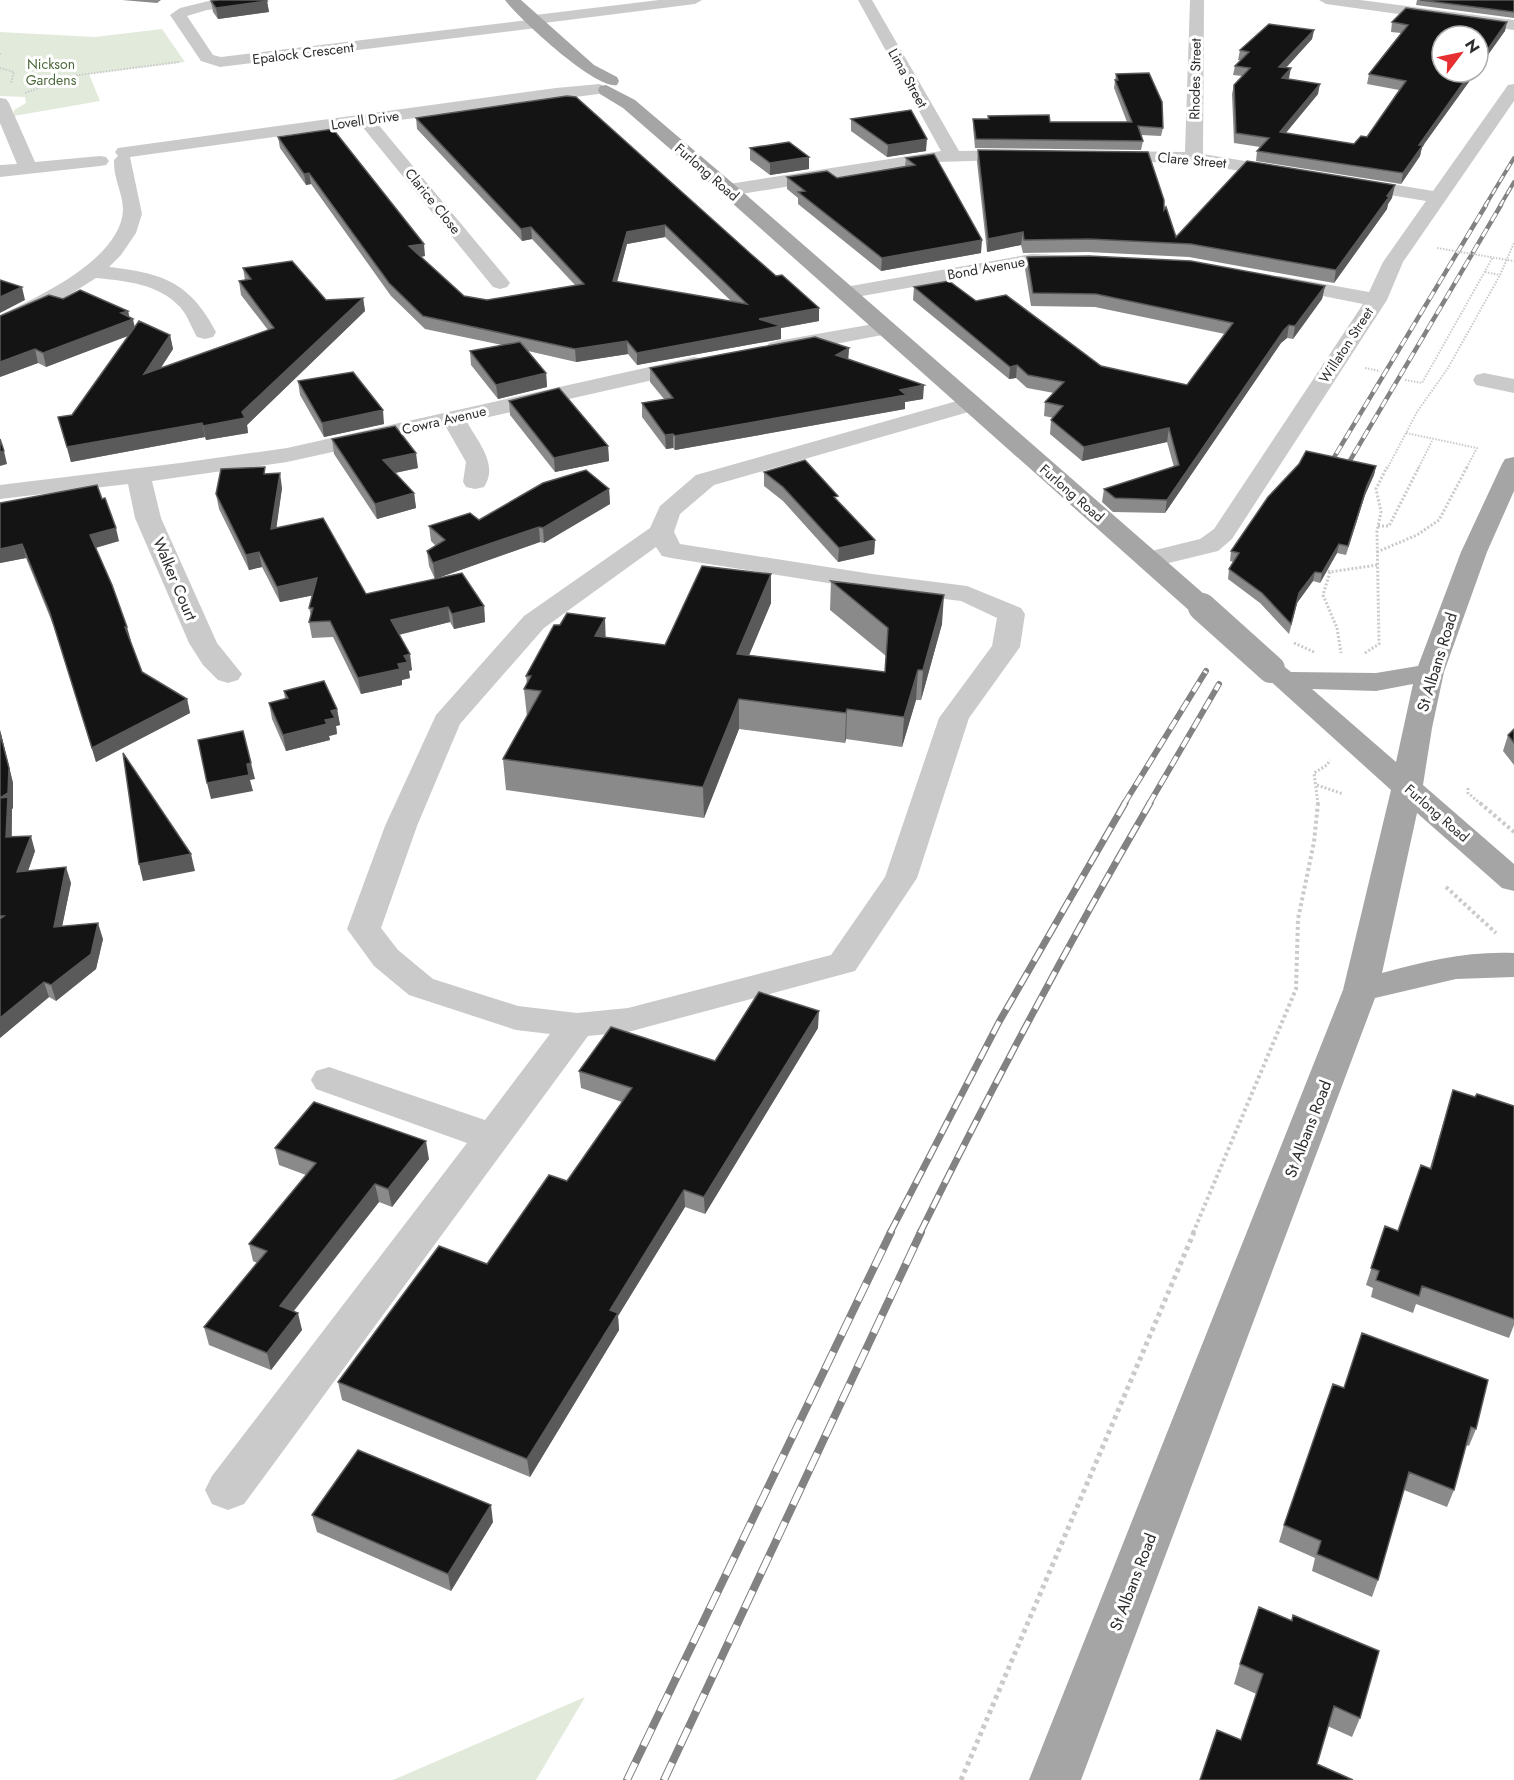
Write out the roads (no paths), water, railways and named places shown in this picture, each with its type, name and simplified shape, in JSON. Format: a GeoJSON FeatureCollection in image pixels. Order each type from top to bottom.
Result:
{"type":"FeatureCollection","features":[{"type":"Feature","properties":{"kind":"main road","name":"Furlong Road"},"geometry":{"type":"LineString","coordinates":[[512,0],[588,68],[604,86],[629,104],[729,190],[1514,881]]}},
{"type":"Feature","properties":{"kind":"main road","name":"St Albans Road"},"geometry":{"type":"LineString","coordinates":[[1055,1780],[1361,990],[1407,789],[1417,728],[1430,672],[1474,552],[1514,464]]}},
{"type":"Feature","properties":{"kind":"main road"},"geometry":{"type":"LineString","coordinates":[[1278,674],[1352,673],[1376,682],[1430,672]]}},
{"type":"Feature","properties":{"kind":"main road"},"geometry":{"type":"LineString","coordinates":[[1361,990],[1461,965],[1491,963],[1506,950]]}},
{"type":"Feature","properties":{"kind":"street","name":"Epalock Crescent"},"geometry":{"type":"LineString","coordinates":[[262,0],[192,9],[178,15],[207,58],[220,62],[536,22]]}},
{"type":"Feature","properties":{"kind":"street"},"geometry":{"type":"LineString","coordinates":[[536,22],[695,0]]}},
{"type":"Feature","properties":{"kind":"street","name":"Lima Street"},"geometry":{"type":"LineString","coordinates":[[865,0],[951,155]]}},
{"type":"Feature","properties":{"kind":"street","name":"Rhodes Street"},"geometry":{"type":"LineString","coordinates":[[1194,158],[1197,0]]}},
{"type":"Feature","properties":{"kind":"street"},"geometry":{"type":"LineString","coordinates":[[1326,0],[1514,25]]}},
{"type":"Feature","properties":{"kind":"street","name":"Lovell Drive"},"geometry":{"type":"LineString","coordinates":[[100,160],[110,151],[124,162],[174,147],[604,86]]}},
{"type":"Feature","properties":{"kind":"street","name":"Willaton Street"},"geometry":{"type":"LineString","coordinates":[[1148,560],[1209,545],[1223,534],[1376,300],[1393,262],[1514,89]]}},
{"type":"Feature","properties":{"kind":"street"},"geometry":{"type":"LineString","coordinates":[[5,96],[28,167]]}},
{"type":"Feature","properties":{"kind":"street","name":"Clarice Close"},"geometry":{"type":"LineString","coordinates":[[366,120],[500,283]]}},
{"type":"Feature","properties":{"kind":"street"},"geometry":{"type":"LineString","coordinates":[[729,190],[951,155],[1039,155]]}},
{"type":"Feature","properties":{"kind":"street","name":"Clare Street"},"geometry":{"type":"LineString","coordinates":[[1086,156],[1194,158],[1304,176]]}},
{"type":"Feature","properties":{"kind":"street"},"geometry":{"type":"LineString","coordinates":[[0,171],[100,160],[124,162],[132,214],[127,230],[118,244],[91,272],[34,307],[0,323]]}},
{"type":"Feature","properties":{"kind":"street"},"geometry":{"type":"LineString","coordinates":[[1327,179],[1439,198]]}},
{"type":"Feature","properties":{"kind":"street","name":"Bond Avenue"},"geometry":{"type":"LineString","coordinates":[[845,293],[1032,260],[1088,260]]}},
{"type":"Feature","properties":{"kind":"street"},"geometry":{"type":"LineString","coordinates":[[91,272],[140,278],[161,285],[177,294],[189,305],[205,332]]}},
{"type":"Feature","properties":{"kind":"street"},"geometry":{"type":"LineString","coordinates":[[1257,278],[1376,300]]}},
{"type":"Feature","properties":{"kind":"street"},"geometry":{"type":"LineString","coordinates":[[750,353],[885,328]]}},
{"type":"Feature","properties":{"kind":"street","name":"Cowra Avenue"},"geometry":{"type":"LineString","coordinates":[[0,492],[285,455],[453,419],[625,377],[716,360]]}},
{"type":"Feature","properties":{"kind":"street"},"geometry":{"type":"LineString","coordinates":[[1484,380],[1514,386]]}},
{"type":"Feature","properties":{"kind":"street"},"geometry":{"type":"LineString","coordinates":[[661,532],[670,550],[872,582],[967,594],[1011,614],[1006,647],[954,718],[901,878],[843,963],[628,1020],[577,1025],[516,1018],[421,987],[386,958],[364,929],[401,826],[446,721],[534,622],[661,532],[669,511],[705,480],[971,404]]}},
{"type":"Feature","properties":{"kind":"street"},"geometry":{"type":"LineString","coordinates":[[453,419],[478,462],[475,482]]}},
{"type":"Feature","properties":{"kind":"street","name":"Walker Court"},"geometry":{"type":"LineString","coordinates":[[138,475],[148,518],[202,643],[213,659],[228,674]]}},
{"type":"Feature","properties":{"kind":"street"},"geometry":{"type":"LineString","coordinates":[[228,1490],[577,1025]]}},
{"type":"Feature","properties":{"kind":"street"},"geometry":{"type":"LineString","coordinates":[[329,1080],[492,1137]]}},
{"type":"Feature","properties":{"kind":"railway"},"geometry":{"type":"LineString","coordinates":[[1485,206],[1514,158]]}},
{"type":"Feature","properties":{"kind":"railway"},"geometry":{"type":"LineString","coordinates":[[1500,206],[1514,182]]}},
{"type":"Feature","properties":{"kind":"railway"},"geometry":{"type":"LineString","coordinates":[[1327,469],[1486,205]]}},
{"type":"Feature","properties":{"kind":"railway"},"geometry":{"type":"LineString","coordinates":[[1345,469],[1501,205]]}},
{"type":"Feature","properties":{"kind":"railway"},"geometry":{"type":"LineString","coordinates":[[1342,474],[1346,467]]}},
{"type":"Feature","properties":{"kind":"railway"},"geometry":{"type":"LineString","coordinates":[[1124,804],[1206,671]]}},
{"type":"Feature","properties":{"kind":"railway"},"geometry":{"type":"LineString","coordinates":[[1149,804],[1219,684]]}},
{"type":"Feature","properties":{"kind":"railway"},"geometry":{"type":"LineString","coordinates":[[890,1233],[999,1022],[1125,803]]}},
{"type":"Feature","properties":{"kind":"railway"},"geometry":{"type":"LineString","coordinates":[[920,1233],[1031,1016],[1150,803]]}},
{"type":"Feature","properties":{"kind":"railway"},"geometry":{"type":"LineString","coordinates":[[627,1780],[891,1232]]}},
{"type":"Feature","properties":{"kind":"railway"},"geometry":{"type":"LineString","coordinates":[[664,1780],[921,1232]]}},
{"type":"Feature","properties":{"kind":"park label","name":"Nickson Gardens"},"geometry":{"type":"Point","coordinates":[51,72]}}]}
